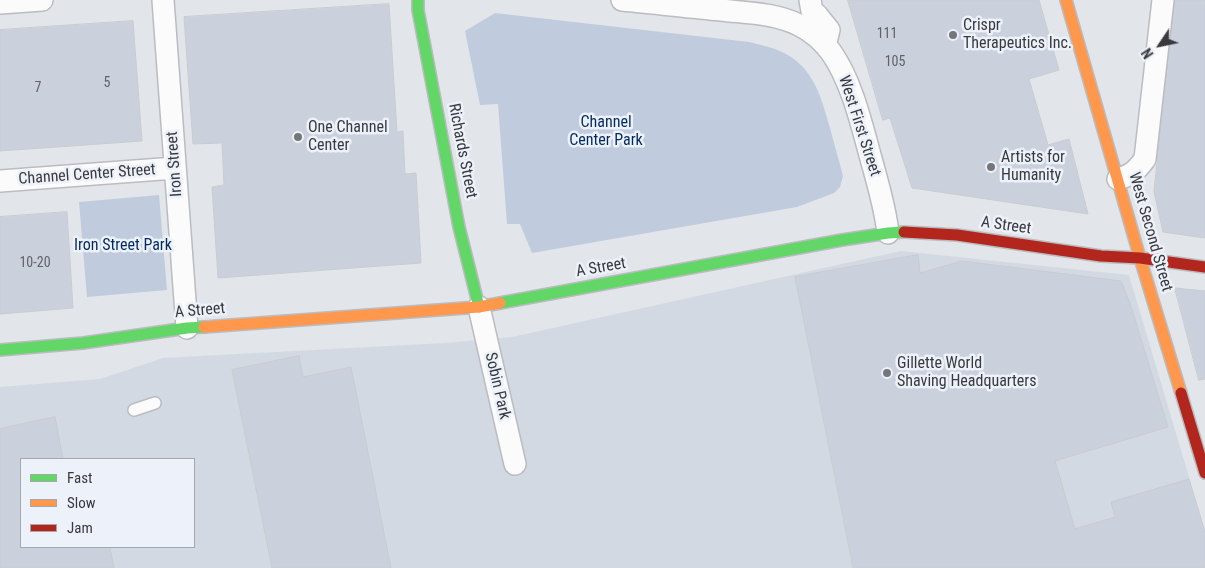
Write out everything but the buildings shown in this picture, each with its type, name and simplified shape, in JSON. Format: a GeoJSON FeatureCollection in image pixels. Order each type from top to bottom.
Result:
{"type":"FeatureCollection","features":[{"type":"Feature","properties":{"kind":"main road","name":"Richards Street"},"geometry":{"type":"LineString","coordinates":[[418,0],[418,10],[459,227],[479,307]]}},
{"type":"Feature","properties":{"kind":"main road","name":"West Second Street"},"geometry":{"type":"LineString","coordinates":[[1066,0],[1140,258],[1205,473]]}},
{"type":"Feature","properties":{"kind":"main road","name":"A Street"},"geometry":{"type":"LineString","coordinates":[[0,350],[84,343],[187,328],[479,307],[888,233],[921,232],[957,235],[1101,256],[1140,258],[1205,267]]}},
{"type":"Feature","properties":{"kind":"street"},"geometry":{"type":"LineString","coordinates":[[0,3],[42,0]]}},
{"type":"Feature","properties":{"kind":"street","name":"Iron Street"},"geometry":{"type":"LineString","coordinates":[[163,0],[187,328]]}},
{"type":"Feature","properties":{"kind":"street","name":"West First Street"},"geometry":{"type":"LineString","coordinates":[[622,0],[774,16],[799,25],[817,37],[831,52],[842,70],[859,117],[881,194],[888,233]]}},
{"type":"Feature","properties":{"kind":"street"},"geometry":{"type":"LineString","coordinates":[[810,0],[812,11],[829,30],[824,44]]}},
{"type":"Feature","properties":{"kind":"street"},"geometry":{"type":"LineString","coordinates":[[1118,180],[1137,169],[1144,159],[1163,0]]}},
{"type":"Feature","properties":{"kind":"street","name":"Channel Center Street"},"geometry":{"type":"LineString","coordinates":[[0,181],[175,168]]}},
{"type":"Feature","properties":{"kind":"street","name":"Sobin Park"},"geometry":{"type":"LineString","coordinates":[[479,307],[515,464]]}},
{"type":"Feature","properties":{"kind":"lane"},"geometry":{"type":"LineString","coordinates":[[134,410],[155,403]]}},
{"type":"Feature","properties":{"kind":"shaded area","name":"Gillette World Shaving Headquarters"},"geometry":{"type":"Polygon","coordinates":[[[901,251],[1129,275],[1205,531],[1205,568],[0,568],[0,387],[100,379],[163,358],[445,343],[512,337],[901,251]]]}},
{"type":"Feature","properties":{"kind":"green space","name":"Channel Center Park"},"geometry":{"type":"Polygon","coordinates":[[[495,13],[749,42],[782,52],[802,66],[815,84],[827,116],[843,176],[840,187],[834,193],[797,207],[532,253],[520,224],[507,224],[498,104],[480,105],[465,31],[495,13]]]}},
{"type":"Feature","properties":{"kind":"green space","name":"Iron Street Park"},"geometry":{"type":"Polygon","coordinates":[[[159,195],[167,290],[87,297],[79,202],[159,195]]]}},
{"type":"Feature","properties":{"kind":"traffic: fast"},"geometry":{"type":"LineString","coordinates":[[418,0],[418,10],[459,227],[479,307]]}},
{"type":"Feature","properties":{"kind":"traffic: fast"},"geometry":{"type":"LineString","coordinates":[[500,303],[842,240],[904,232]]}},
{"type":"Feature","properties":{"kind":"traffic: fast"},"geometry":{"type":"LineString","coordinates":[[0,350],[83,343],[204,327]]}},
{"type":"Feature","properties":{"kind":"traffic: slow"},"geometry":{"type":"LineString","coordinates":[[1066,0],[1181,393]]}},
{"type":"Feature","properties":{"kind":"traffic: slow"},"geometry":{"type":"LineString","coordinates":[[204,327],[479,307],[500,303]]}},
{"type":"Feature","properties":{"kind":"traffic: jam"},"geometry":{"type":"LineString","coordinates":[[904,232],[957,235],[1101,256],[1140,258],[1205,267]]}},
{"type":"Feature","properties":{"kind":"traffic: jam"},"geometry":{"type":"LineString","coordinates":[[1181,393],[1205,473]]}},
{"type":"Feature","properties":{"kind":"place","name":"Crispr Therapeutics Inc."},"geometry":{"type":"Point","coordinates":[953,35]}},
{"type":"Feature","properties":{"kind":"place","name":"One Channel Center"},"geometry":{"type":"Point","coordinates":[298,137]}},
{"type":"Feature","properties":{"kind":"place","name":"Artists for Humanity"},"geometry":{"type":"Point","coordinates":[991,167]}},
{"type":"Feature","properties":{"kind":"place","name":"Gillette World Shaving Headquarters"},"geometry":{"type":"Point","coordinates":[887,373]}}]}
